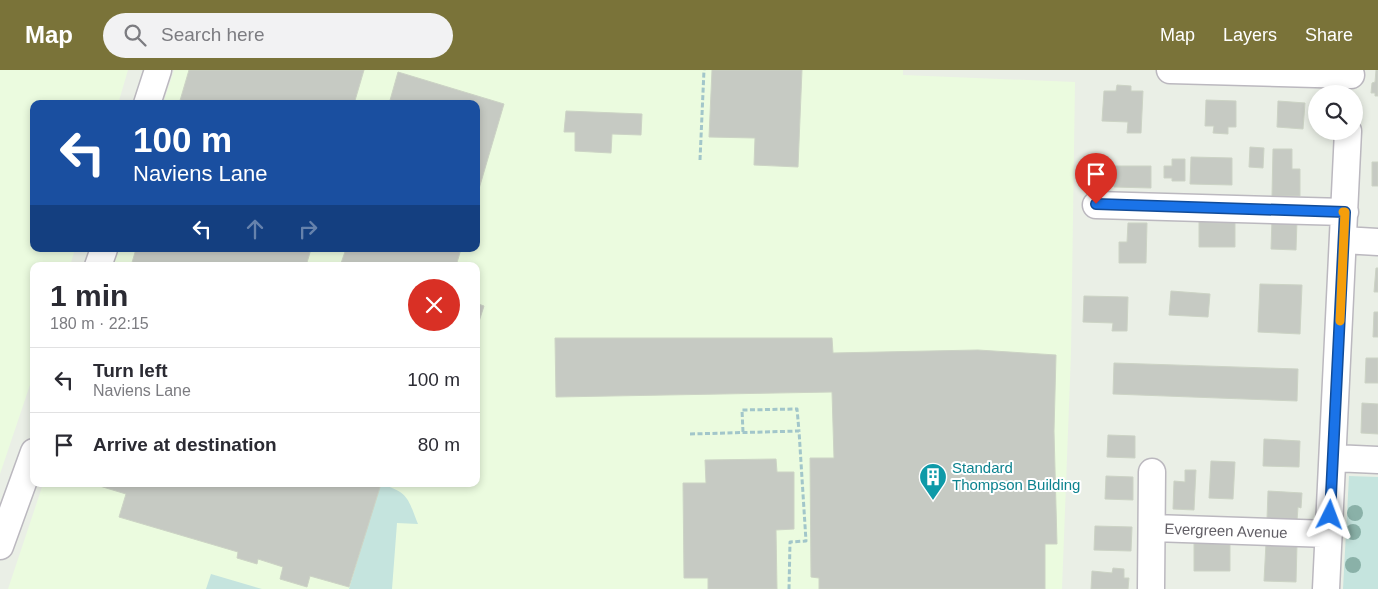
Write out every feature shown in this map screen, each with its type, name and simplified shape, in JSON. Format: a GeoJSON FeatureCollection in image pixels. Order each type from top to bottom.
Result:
{"type":"FeatureCollection","features":[{"type":"Feature","properties":{"kind":"street"},"geometry":{"type":"LineString","coordinates":[[148,100],[158,70]]}},
{"type":"Feature","properties":{"kind":"street"},"geometry":{"type":"LineString","coordinates":[[1170,70],[1351,80]]}},
{"type":"Feature","properties":{"kind":"street"},"geometry":{"type":"LineString","coordinates":[[1326,589],[1348,140]]}},
{"type":"Feature","properties":{"kind":"street"},"geometry":{"type":"LineString","coordinates":[[1096,204],[1345,212]]}},
{"type":"Feature","properties":{"kind":"street"},"geometry":{"type":"LineString","coordinates":[[1343,240],[1378,242]]}},
{"type":"Feature","properties":{"kind":"street"},"geometry":{"type":"LineString","coordinates":[[1333,458],[1378,460]]}},
{"type":"Feature","properties":{"kind":"street"},"geometry":{"type":"LineString","coordinates":[[0,546],[30,463]]}},
{"type":"Feature","properties":{"kind":"street","name":"Evergreen Avenue"},"geometry":{"type":"LineString","coordinates":[[1151,589],[1152,472]]}},
{"type":"Feature","properties":{"kind":"street","name":"Evergreen Avenue"},"geometry":{"type":"LineString","coordinates":[[1153,528],[1329,534]]}},
{"type":"Feature","properties":{"kind":"path"},"geometry":{"type":"LineString","coordinates":[[700,160],[704,70]]}},
{"type":"Feature","properties":{"kind":"path"},"geometry":{"type":"LineString","coordinates":[[743,433],[742,410],[797,409],[806,541],[790,542],[789,589]]}},
{"type":"Feature","properties":{"kind":"path"},"geometry":{"type":"LineString","coordinates":[[690,434],[799,431]]}},
{"type":"Feature","properties":{"kind":"shaded area"},"geometry":{"type":"Polygon","coordinates":[[[0,70],[128,70],[119,100],[30,100],[30,252],[74,252],[71,262],[30,262],[30,385],[0,474],[0,70]]]}},
{"type":"Feature","properties":{"kind":"shaded area"},"geometry":{"type":"Polygon","coordinates":[[[174,70],[903,70],[903,75],[1075,82],[1071,353],[1062,589],[8,589],[42,487],[480,487],[480,262],[113,262],[116,252],[480,252],[480,100],[164,100],[174,70]]]}},
{"type":"Feature","properties":{"kind":"shaded area"},"geometry":{"type":"Polygon","coordinates":[[[1349,476],[1378,477],[1378,589],[1343,589],[1349,476]]]}},
{"type":"Feature","properties":{"kind":"shaded area"},"geometry":{"type":"Polygon","coordinates":[[[379,487],[390,487],[397,490],[409,502],[418,524],[397,523],[392,589],[349,589],[379,487]]]}},
{"type":"Feature","properties":{"kind":"shaded area"},"geometry":{"type":"Polygon","coordinates":[[[211,574],[262,589],[206,589],[211,574]]]}},
{"type":"Feature","properties":{"kind":"building"},"geometry":{"type":"Polygon","coordinates":[[[189,70],[364,70],[355,100],[180,100],[189,70]]]}},
{"type":"Feature","properties":{"kind":"building"},"geometry":{"type":"Polygon","coordinates":[[[712,70],[802,70],[798,167],[754,165],[755,138],[709,137],[712,70]]]}},
{"type":"Feature","properties":{"kind":"building"},"geometry":{"type":"Polygon","coordinates":[[[1376,70],[1378,70],[1378,96],[1375,96],[1375,93],[1371,93],[1372,83],[1375,82],[1376,70]]]}},
{"type":"Feature","properties":{"kind":"building"},"geometry":{"type":"Polygon","coordinates":[[[398,72],[504,104],[480,185],[480,100],[390,100],[398,72]]]}},
{"type":"Feature","properties":{"kind":"building"},"geometry":{"type":"Polygon","coordinates":[[[1117,85],[1131,86],[1131,91],[1143,91],[1141,133],[1127,133],[1128,122],[1102,121],[1104,91],[1116,91],[1117,85]]]}},
{"type":"Feature","properties":{"kind":"building"},"geometry":{"type":"Polygon","coordinates":[[[1206,100],[1236,101],[1236,127],[1228,127],[1228,134],[1213,133],[1214,126],[1205,126],[1206,100]]]}},
{"type":"Feature","properties":{"kind":"building"},"geometry":{"type":"Polygon","coordinates":[[[1278,101],[1305,103],[1303,129],[1277,127],[1278,101]]]}},
{"type":"Feature","properties":{"kind":"building"},"geometry":{"type":"Polygon","coordinates":[[[566,111],[642,114],[641,135],[612,134],[611,153],[575,151],[575,132],[564,132],[566,111]]]}},
{"type":"Feature","properties":{"kind":"building"},"geometry":{"type":"Polygon","coordinates":[[[1250,147],[1264,148],[1263,168],[1249,167],[1250,147]]]}},
{"type":"Feature","properties":{"kind":"building"},"geometry":{"type":"Polygon","coordinates":[[[1273,149],[1292,149],[1292,169],[1300,169],[1300,196],[1272,196],[1273,149]]]}},
{"type":"Feature","properties":{"kind":"building"},"geometry":{"type":"Polygon","coordinates":[[[1191,157],[1232,158],[1232,185],[1190,184],[1191,157]]]}},
{"type":"Feature","properties":{"kind":"building"},"geometry":{"type":"Polygon","coordinates":[[[1172,159],[1185,159],[1185,181],[1172,181],[1172,178],[1164,178],[1164,166],[1172,166],[1172,159]]]}},
{"type":"Feature","properties":{"kind":"building"},"geometry":{"type":"Polygon","coordinates":[[[1372,162],[1378,162],[1378,186],[1372,186],[1372,162]]]}},
{"type":"Feature","properties":{"kind":"building"},"geometry":{"type":"Polygon","coordinates":[[[1114,166],[1151,166],[1151,188],[1114,187],[1114,166]]]}},
{"type":"Feature","properties":{"kind":"building"},"geometry":{"type":"Polygon","coordinates":[[[1199,219],[1235,219],[1235,247],[1199,247],[1199,219]]]}},
{"type":"Feature","properties":{"kind":"building"},"geometry":{"type":"Polygon","coordinates":[[[1272,219],[1297,220],[1296,250],[1271,249],[1272,219]]]}},
{"type":"Feature","properties":{"kind":"building"},"geometry":{"type":"Polygon","coordinates":[[[1128,223],[1147,223],[1146,263],[1119,263],[1119,242],[1127,242],[1128,223]]]}},
{"type":"Feature","properties":{"kind":"building"},"geometry":{"type":"Polygon","coordinates":[[[135,252],[310,252],[307,262],[132,262],[135,252]]]}},
{"type":"Feature","properties":{"kind":"building"},"geometry":{"type":"Polygon","coordinates":[[[345,252],[460,252],[457,262],[341,262],[345,252]]]}},
{"type":"Feature","properties":{"kind":"building"},"geometry":{"type":"Polygon","coordinates":[[[1376,268],[1378,268],[1378,292],[1374,292],[1376,268]]]}},
{"type":"Feature","properties":{"kind":"building"},"geometry":{"type":"Polygon","coordinates":[[[1260,284],[1302,285],[1300,334],[1258,332],[1260,284]]]}},
{"type":"Feature","properties":{"kind":"building"},"geometry":{"type":"Polygon","coordinates":[[[1171,291],[1210,294],[1208,317],[1169,315],[1171,291]]]}},
{"type":"Feature","properties":{"kind":"building"},"geometry":{"type":"Polygon","coordinates":[[[1084,296],[1128,297],[1127,331],[1112,331],[1113,323],[1083,322],[1084,296]]]}},
{"type":"Feature","properties":{"kind":"building"},"geometry":{"type":"Polygon","coordinates":[[[480,304],[484,306],[480,318],[480,304]]]}},
{"type":"Feature","properties":{"kind":"building"},"geometry":{"type":"Polygon","coordinates":[[[1374,312],[1378,312],[1378,337],[1373,337],[1374,312]]]}},
{"type":"Feature","properties":{"kind":"building","name":"Standard Thompson Building"},"geometry":{"type":"Polygon","coordinates":[[[555,338],[832,338],[833,353],[978,350],[1056,355],[1054,431],[1057,544],[1045,544],[1045,589],[819,589],[819,578],[811,577],[810,458],[834,458],[832,392],[556,397],[555,338]]]}},
{"type":"Feature","properties":{"kind":"building"},"geometry":{"type":"Polygon","coordinates":[[[1366,358],[1378,358],[1378,383],[1365,383],[1366,358]]]}},
{"type":"Feature","properties":{"kind":"building"},"geometry":{"type":"Polygon","coordinates":[[[1114,363],[1298,369],[1297,401],[1113,394],[1114,363]]]}},
{"type":"Feature","properties":{"kind":"building"},"geometry":{"type":"Polygon","coordinates":[[[1362,403],[1378,404],[1378,434],[1361,433],[1362,403]]]}},
{"type":"Feature","properties":{"kind":"building"},"geometry":{"type":"Polygon","coordinates":[[[1108,435],[1135,436],[1135,458],[1107,457],[1108,435]]]}},
{"type":"Feature","properties":{"kind":"building"},"geometry":{"type":"Polygon","coordinates":[[[1264,439],[1300,441],[1299,467],[1263,466],[1264,439]]]}},
{"type":"Feature","properties":{"kind":"building"},"geometry":{"type":"Polygon","coordinates":[[[776,459],[777,472],[794,472],[794,529],[776,530],[777,589],[708,589],[708,578],[684,578],[683,483],[706,483],[705,460],[776,459]]]}},
{"type":"Feature","properties":{"kind":"building"},"geometry":{"type":"Polygon","coordinates":[[[1211,461],[1235,462],[1233,499],[1209,498],[1211,461]]]}},
{"type":"Feature","properties":{"kind":"building"},"geometry":{"type":"Polygon","coordinates":[[[1185,470],[1196,470],[1194,510],[1173,509],[1174,481],[1185,482],[1185,470]]]}},
{"type":"Feature","properties":{"kind":"building"},"geometry":{"type":"Polygon","coordinates":[[[1106,476],[1133,477],[1133,500],[1105,499],[1106,476]]]}},
{"type":"Feature","properties":{"kind":"building"},"geometry":{"type":"Polygon","coordinates":[[[103,487],[380,487],[349,587],[310,576],[307,587],[280,579],[283,567],[258,559],[257,564],[237,558],[238,552],[119,517],[126,494],[103,487]]]}},
{"type":"Feature","properties":{"kind":"building"},"geometry":{"type":"Polygon","coordinates":[[[1268,491],[1302,493],[1301,508],[1298,507],[1297,521],[1267,519],[1268,491]]]}},
{"type":"Feature","properties":{"kind":"building"},"geometry":{"type":"Polygon","coordinates":[[[1095,526],[1132,527],[1131,551],[1094,550],[1095,526]]]}},
{"type":"Feature","properties":{"kind":"building"},"geometry":{"type":"Polygon","coordinates":[[[1194,541],[1230,541],[1230,571],[1194,571],[1194,541]]]}},
{"type":"Feature","properties":{"kind":"building"},"geometry":{"type":"Polygon","coordinates":[[[1266,543],[1297,544],[1296,582],[1264,581],[1266,543]]]}},
{"type":"Feature","properties":{"kind":"building"},"geometry":{"type":"Polygon","coordinates":[[[1113,568],[1124,569],[1124,578],[1129,578],[1128,589],[1091,589],[1092,571],[1112,573],[1113,568]]]}},
{"type":"Feature","properties":{"kind":"slow traffic"},"geometry":{"type":"LineString","coordinates":[[1340,321],[1345,212],[1343,212]]}},
{"type":"Feature","properties":{"kind":"place","name":"Standard Thompson Building"},"geometry":{"type":"Point","coordinates":[933,501]}},
{"type":"Feature","properties":{"kind":"route"},"geometry":{"type":"LineString","coordinates":[[1096,204],[1345,212],[1330,515]]}}]}
